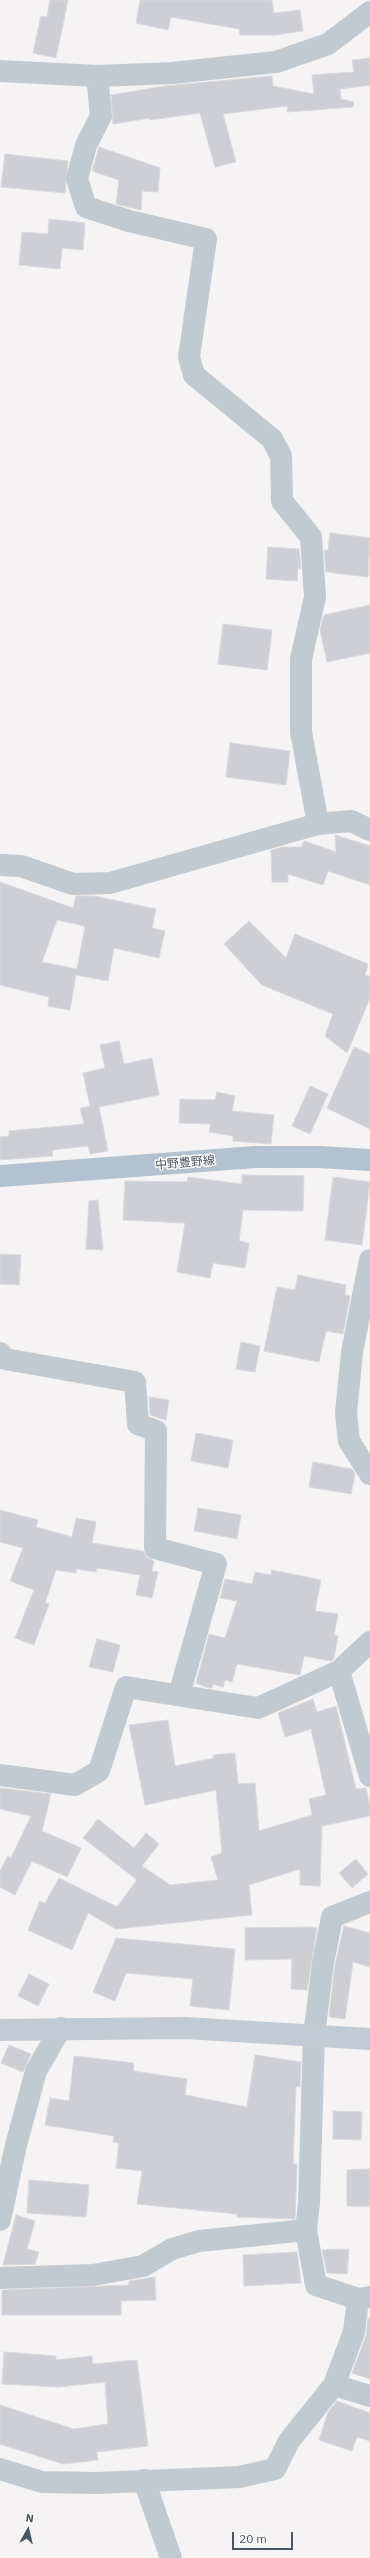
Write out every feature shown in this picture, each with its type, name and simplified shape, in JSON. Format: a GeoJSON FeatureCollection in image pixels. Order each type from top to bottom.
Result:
{"type":"FeatureCollection","features":[{"type":"Feature","properties":{"kind":"main road","name":"中野豊野線"},"geometry":{"type":"LineString","coordinates":[[0,1176],[255,1157],[319,1157],[370,1160]]}},
{"type":"Feature","properties":{"kind":"street"},"geometry":{"type":"LineString","coordinates":[[0,71],[97,76],[172,73],[276,62],[328,44],[370,12]]}},
{"type":"Feature","properties":{"kind":"street"},"geometry":{"type":"LineString","coordinates":[[97,76],[101,116],[86,144],[78,178],[86,207],[129,221],[206,239],[189,357],[194,375],[272,439],[281,456],[282,501],[311,537],[315,597],[301,659],[302,732],[318,824]]}},
{"type":"Feature","properties":{"kind":"street"},"geometry":{"type":"LineString","coordinates":[[0,865],[21,866],[73,884],[110,883],[318,824],[351,821],[370,830]]}},
{"type":"Feature","properties":{"kind":"street"},"geometry":{"type":"LineString","coordinates":[[370,1260],[352,1352],[346,1413],[350,1441],[370,1474]]}},
{"type":"Feature","properties":{"kind":"street"},"geometry":{"type":"LineString","coordinates":[[0,1353],[5,1359],[135,1382],[138,1424],[156,1431],[155,1548],[216,1564],[179,1694]]}},
{"type":"Feature","properties":{"kind":"street"},"geometry":{"type":"LineString","coordinates":[[0,1775],[75,1785],[99,1771],[126,1687],[179,1694],[258,1708],[339,1671],[370,1642]]}},
{"type":"Feature","properties":{"kind":"street"},"geometry":{"type":"LineString","coordinates":[[339,1671],[370,1776]]}},
{"type":"Feature","properties":{"kind":"street"},"geometry":{"type":"LineString","coordinates":[[0,2469],[42,2482],[97,2483],[239,2477],[275,2469],[289,2441],[334,2385],[354,2332],[364,2298],[316,2285],[306,2230],[309,2203],[314,2036],[323,1963],[332,1917],[370,1902]]}},
{"type":"Feature","properties":{"kind":"street"},"geometry":{"type":"LineString","coordinates":[[0,2220],[16,2145],[36,2070],[61,2028]]}},
{"type":"Feature","properties":{"kind":"street"},"geometry":{"type":"LineString","coordinates":[[0,2030],[61,2028],[185,2028],[370,2039]]}},
{"type":"Feature","properties":{"kind":"street"},"geometry":{"type":"LineString","coordinates":[[0,2278],[93,2275],[143,2266],[172,2249],[199,2241],[306,2230]]}},
{"type":"Feature","properties":{"kind":"street"},"geometry":{"type":"LineString","coordinates":[[334,2385],[370,2396]]}},
{"type":"Feature","properties":{"kind":"street"},"geometry":{"type":"LineString","coordinates":[[144,2480],[171,2558]]}},
{"type":"Feature","properties":{"kind":"building"},"geometry":{"type":"Polygon","coordinates":[[[50,0],[68,0],[56,58],[33,53],[41,16],[47,17],[50,0]]]}},
{"type":"Feature","properties":{"kind":"building"},"geometry":{"type":"Polygon","coordinates":[[[140,0],[272,0],[274,13],[300,10],[303,31],[276,35],[240,35],[239,29],[171,17],[168,30],[136,23],[140,0]]]}},
{"type":"Feature","properties":{"kind":"building"},"geometry":{"type":"Polygon","coordinates":[[[370,58],[370,85],[340,89],[341,99],[354,102],[353,107],[287,112],[288,106],[223,114],[236,162],[215,167],[200,113],[150,120],[150,118],[113,124],[111,95],[165,86],[272,76],[273,86],[314,94],[312,75],[354,72],[352,60],[370,58]]]}},
{"type":"Feature","properties":{"kind":"building"},"geometry":{"type":"Polygon","coordinates":[[[99,147],[160,168],[158,192],[142,191],[141,210],[116,204],[119,180],[92,171],[99,147]]]}},
{"type":"Feature","properties":{"kind":"building"},"geometry":{"type":"Polygon","coordinates":[[[5,154],[68,161],[65,193],[1,187],[5,154]]]}},
{"type":"Feature","properties":{"kind":"building"},"geometry":{"type":"Polygon","coordinates":[[[49,219],[85,223],[83,250],[62,248],[60,269],[19,265],[22,232],[48,234],[49,219]]]}},
{"type":"Feature","properties":{"kind":"building"},"geometry":{"type":"Polygon","coordinates":[[[330,533],[370,538],[368,577],[326,572],[324,550],[328,550],[330,533]]]}},
{"type":"Feature","properties":{"kind":"building"},"geometry":{"type":"Polygon","coordinates":[[[268,547],[299,549],[301,569],[298,568],[297,581],[266,579],[268,547]]]}},
{"type":"Feature","properties":{"kind":"building"},"geometry":{"type":"Polygon","coordinates":[[[370,605],[370,653],[327,662],[320,630],[324,615],[370,605]]]}},
{"type":"Feature","properties":{"kind":"building"},"geometry":{"type":"Polygon","coordinates":[[[223,624],[272,630],[267,670],[218,664],[223,624]]]}},
{"type":"Feature","properties":{"kind":"building"},"geometry":{"type":"Polygon","coordinates":[[[230,743],[290,751],[286,785],[226,777],[230,743]]]}},
{"type":"Feature","properties":{"kind":"building"},"geometry":{"type":"Polygon","coordinates":[[[335,835],[370,846],[370,885],[328,871],[323,885],[288,874],[288,882],[272,882],[271,850],[283,847],[301,847],[304,841],[336,852],[335,835]]]}},
{"type":"Feature","properties":{"kind":"building"},"geometry":{"type":"Polygon","coordinates":[[[0,882],[73,908],[76,896],[94,896],[156,909],[152,928],[165,931],[159,958],[114,948],[108,981],[76,975],[70,1010],[48,1006],[49,997],[0,985],[0,882]],[[57,920],[42,962],[77,969],[85,926],[57,920]]]}},
{"type":"Feature","properties":{"kind":"building"},"geometry":{"type":"Polygon","coordinates":[[[249,921],[286,958],[295,934],[368,964],[365,975],[370,976],[370,998],[347,1053],[325,1036],[333,1014],[262,985],[224,944],[249,921]]]}},
{"type":"Feature","properties":{"kind":"building"},"geometry":{"type":"Polygon","coordinates":[[[119,1041],[124,1064],[152,1058],[159,1095],[99,1107],[108,1151],[90,1154],[88,1146],[52,1150],[53,1156],[0,1160],[0,1137],[9,1136],[9,1131],[84,1124],[80,1108],[90,1106],[83,1073],[105,1068],[100,1045],[119,1041]]]}},
{"type":"Feature","properties":{"kind":"building"},"geometry":{"type":"Polygon","coordinates":[[[354,1047],[370,1054],[370,1129],[327,1108],[354,1047]]]}},
{"type":"Feature","properties":{"kind":"building"},"geometry":{"type":"Polygon","coordinates":[[[310,1086],[328,1094],[310,1134],[292,1126],[310,1086]]]}},
{"type":"Feature","properties":{"kind":"building"},"geometry":{"type":"Polygon","coordinates":[[[217,1092],[235,1096],[232,1111],[274,1115],[271,1144],[233,1141],[233,1136],[209,1132],[211,1124],[179,1123],[180,1099],[215,1100],[217,1092]]]}},
{"type":"Feature","properties":{"kind":"building"},"geometry":{"type":"Polygon","coordinates":[[[242,1175],[304,1176],[303,1211],[243,1210],[239,1241],[249,1243],[245,1268],[213,1263],[210,1278],[177,1272],[185,1223],[123,1220],[125,1181],[187,1182],[188,1177],[242,1184],[242,1175]]]}},
{"type":"Feature","properties":{"kind":"building"},"geometry":{"type":"Polygon","coordinates":[[[333,1177],[370,1182],[362,1245],[325,1240],[333,1177]]]}},
{"type":"Feature","properties":{"kind":"building"},"geometry":{"type":"Polygon","coordinates":[[[98,1200],[103,1250],[86,1249],[89,1201],[98,1200]]]}},
{"type":"Feature","properties":{"kind":"building"},"geometry":{"type":"Polygon","coordinates":[[[0,1254],[21,1255],[19,1285],[0,1284],[0,1254]]]}},
{"type":"Feature","properties":{"kind":"building"},"geometry":{"type":"Polygon","coordinates":[[[298,1275],[346,1285],[345,1295],[350,1296],[343,1334],[326,1331],[319,1362],[264,1351],[277,1287],[295,1290],[298,1275]]]}},
{"type":"Feature","properties":{"kind":"building"},"geometry":{"type":"Polygon","coordinates":[[[241,1342],[260,1346],[255,1372],[236,1369],[241,1342]]]}},
{"type":"Feature","properties":{"kind":"building"},"geometry":{"type":"Polygon","coordinates":[[[149,1397],[169,1400],[166,1420],[150,1415],[149,1397]]]}},
{"type":"Feature","properties":{"kind":"building"},"geometry":{"type":"Polygon","coordinates":[[[196,1433],[233,1440],[228,1468],[191,1461],[196,1433]]]}},
{"type":"Feature","properties":{"kind":"building"},"geometry":{"type":"Polygon","coordinates":[[[313,1462],[352,1469],[355,1474],[351,1494],[309,1487],[313,1462]]]}},
{"type":"Feature","properties":{"kind":"building"},"geometry":{"type":"Polygon","coordinates":[[[198,1508],[241,1515],[237,1539],[194,1531],[198,1508]]]}},
{"type":"Feature","properties":{"kind":"building"},"geometry":{"type":"Polygon","coordinates":[[[0,1510],[38,1520],[36,1527],[72,1537],[76,1518],[96,1522],[92,1543],[143,1551],[147,1557],[154,1561],[152,1571],[158,1572],[152,1598],[136,1595],[140,1575],[97,1568],[96,1572],[76,1569],[76,1573],[56,1570],[45,1603],[49,1604],[34,1645],[15,1638],[34,1590],[10,1581],[23,1548],[0,1542],[0,1510]]]}},
{"type":"Feature","properties":{"kind":"building"},"geometry":{"type":"Polygon","coordinates":[[[272,1570],[321,1580],[315,1611],[338,1614],[334,1635],[338,1636],[334,1658],[331,1661],[304,1656],[300,1675],[237,1664],[232,1682],[225,1680],[223,1687],[213,1684],[212,1688],[209,1688],[196,1683],[209,1634],[225,1638],[237,1601],[220,1598],[225,1579],[252,1584],[255,1572],[271,1575],[272,1570]]]}},
{"type":"Feature","properties":{"kind":"building"},"geometry":{"type":"Polygon","coordinates":[[[97,1639],[120,1645],[113,1672],[89,1667],[97,1639]]]}},
{"type":"Feature","properties":{"kind":"building"},"geometry":{"type":"Polygon","coordinates":[[[313,1699],[317,1712],[336,1706],[356,1789],[366,1788],[370,1806],[370,1816],[322,1826],[320,1886],[300,1885],[300,1869],[249,1885],[252,1915],[116,1929],[88,1913],[72,1950],[28,1930],[40,1901],[45,1903],[59,1878],[117,1907],[137,1880],[83,1838],[98,1819],[134,1848],[146,1833],[159,1844],[142,1866],[170,1885],[218,1880],[211,1857],[222,1853],[216,1790],[145,1805],[129,1725],[168,1720],[175,1766],[214,1758],[213,1755],[235,1753],[238,1784],[255,1783],[259,1831],[312,1815],[309,1799],[326,1795],[311,1729],[285,1737],[278,1713],[313,1699]]]}},
{"type":"Feature","properties":{"kind":"building"},"geometry":{"type":"Polygon","coordinates":[[[0,1788],[51,1794],[42,1831],[81,1848],[67,1877],[32,1861],[15,1895],[0,1887],[0,1871],[8,1856],[11,1858],[31,1816],[0,1809],[0,1788]]]}},
{"type":"Feature","properties":{"kind":"building"},"geometry":{"type":"Polygon","coordinates":[[[356,1859],[368,1874],[352,1888],[339,1873],[356,1859]]]}},
{"type":"Feature","properties":{"kind":"building"},"geometry":{"type":"Polygon","coordinates":[[[344,1926],[370,1933],[370,1967],[353,1962],[345,2019],[329,2017],[335,1965],[344,1926]]]}},
{"type":"Feature","properties":{"kind":"building"},"geometry":{"type":"Polygon","coordinates":[[[245,1928],[317,1928],[307,1990],[291,1989],[292,1959],[245,1960],[245,1928]]]}},
{"type":"Feature","properties":{"kind":"building"},"geometry":{"type":"Polygon","coordinates":[[[116,1938],[235,1949],[229,2010],[190,2006],[193,1979],[126,1973],[115,2001],[93,1992],[116,1938]]]}},
{"type":"Feature","properties":{"kind":"building"},"geometry":{"type":"Polygon","coordinates":[[[29,1974],[49,1984],[38,2006],[18,1996],[29,1974]]]}},
{"type":"Feature","properties":{"kind":"building"},"geometry":{"type":"Polygon","coordinates":[[[9,2045],[31,2054],[23,2072],[1,2063],[9,2045]]]}},
{"type":"Feature","properties":{"kind":"building"},"geometry":{"type":"Polygon","coordinates":[[[255,2055],[301,2062],[300,2087],[296,2086],[293,2164],[297,2164],[295,2219],[237,2217],[237,2214],[137,2204],[142,2171],[116,2168],[119,2143],[113,2142],[114,2136],[45,2125],[50,2098],[69,2101],[74,2056],[134,2063],[133,2071],[187,2079],[185,2095],[247,2107],[255,2055]]]}},
{"type":"Feature","properties":{"kind":"building"},"geometry":{"type":"Polygon","coordinates":[[[333,2111],[362,2112],[361,2140],[333,2139],[333,2111]]]}},
{"type":"Feature","properties":{"kind":"building"},"geometry":{"type":"Polygon","coordinates":[[[370,2169],[370,2206],[347,2206],[347,2170],[370,2169]]]}},
{"type":"Feature","properties":{"kind":"building"},"geometry":{"type":"Polygon","coordinates":[[[29,2180],[89,2185],[86,2217],[27,2213],[29,2180]]]}},
{"type":"Feature","properties":{"kind":"building"},"geometry":{"type":"Polygon","coordinates":[[[16,2215],[35,2221],[27,2249],[39,2252],[35,2264],[3,2265],[16,2215]]]}},
{"type":"Feature","properties":{"kind":"building"},"geometry":{"type":"Polygon","coordinates":[[[349,2249],[347,2274],[327,2273],[322,2250],[349,2249]]]}},
{"type":"Feature","properties":{"kind":"building"},"geometry":{"type":"Polygon","coordinates":[[[297,2252],[301,2283],[244,2286],[243,2255],[297,2252]]]}},
{"type":"Feature","properties":{"kind":"building"},"geometry":{"type":"Polygon","coordinates":[[[155,2277],[156,2300],[121,2301],[121,2315],[2,2315],[2,2290],[129,2285],[129,2281],[155,2277]]]}},
{"type":"Feature","properties":{"kind":"building"},"geometry":{"type":"Polygon","coordinates":[[[368,2318],[370,2318],[370,2379],[352,2373],[366,2336],[368,2318]]]}},
{"type":"Feature","properties":{"kind":"building"},"geometry":{"type":"Polygon","coordinates":[[[4,2352],[56,2356],[56,2360],[92,2356],[93,2364],[137,2360],[148,2446],[97,2452],[98,2460],[63,2464],[0,2444],[0,2405],[74,2429],[108,2424],[105,2382],[58,2387],[2,2384],[4,2352]]]}},
{"type":"Feature","properties":{"kind":"building"},"geometry":{"type":"Polygon","coordinates":[[[337,2401],[370,2413],[370,2441],[357,2437],[352,2451],[319,2440],[328,2412],[337,2401]]]}}]}
